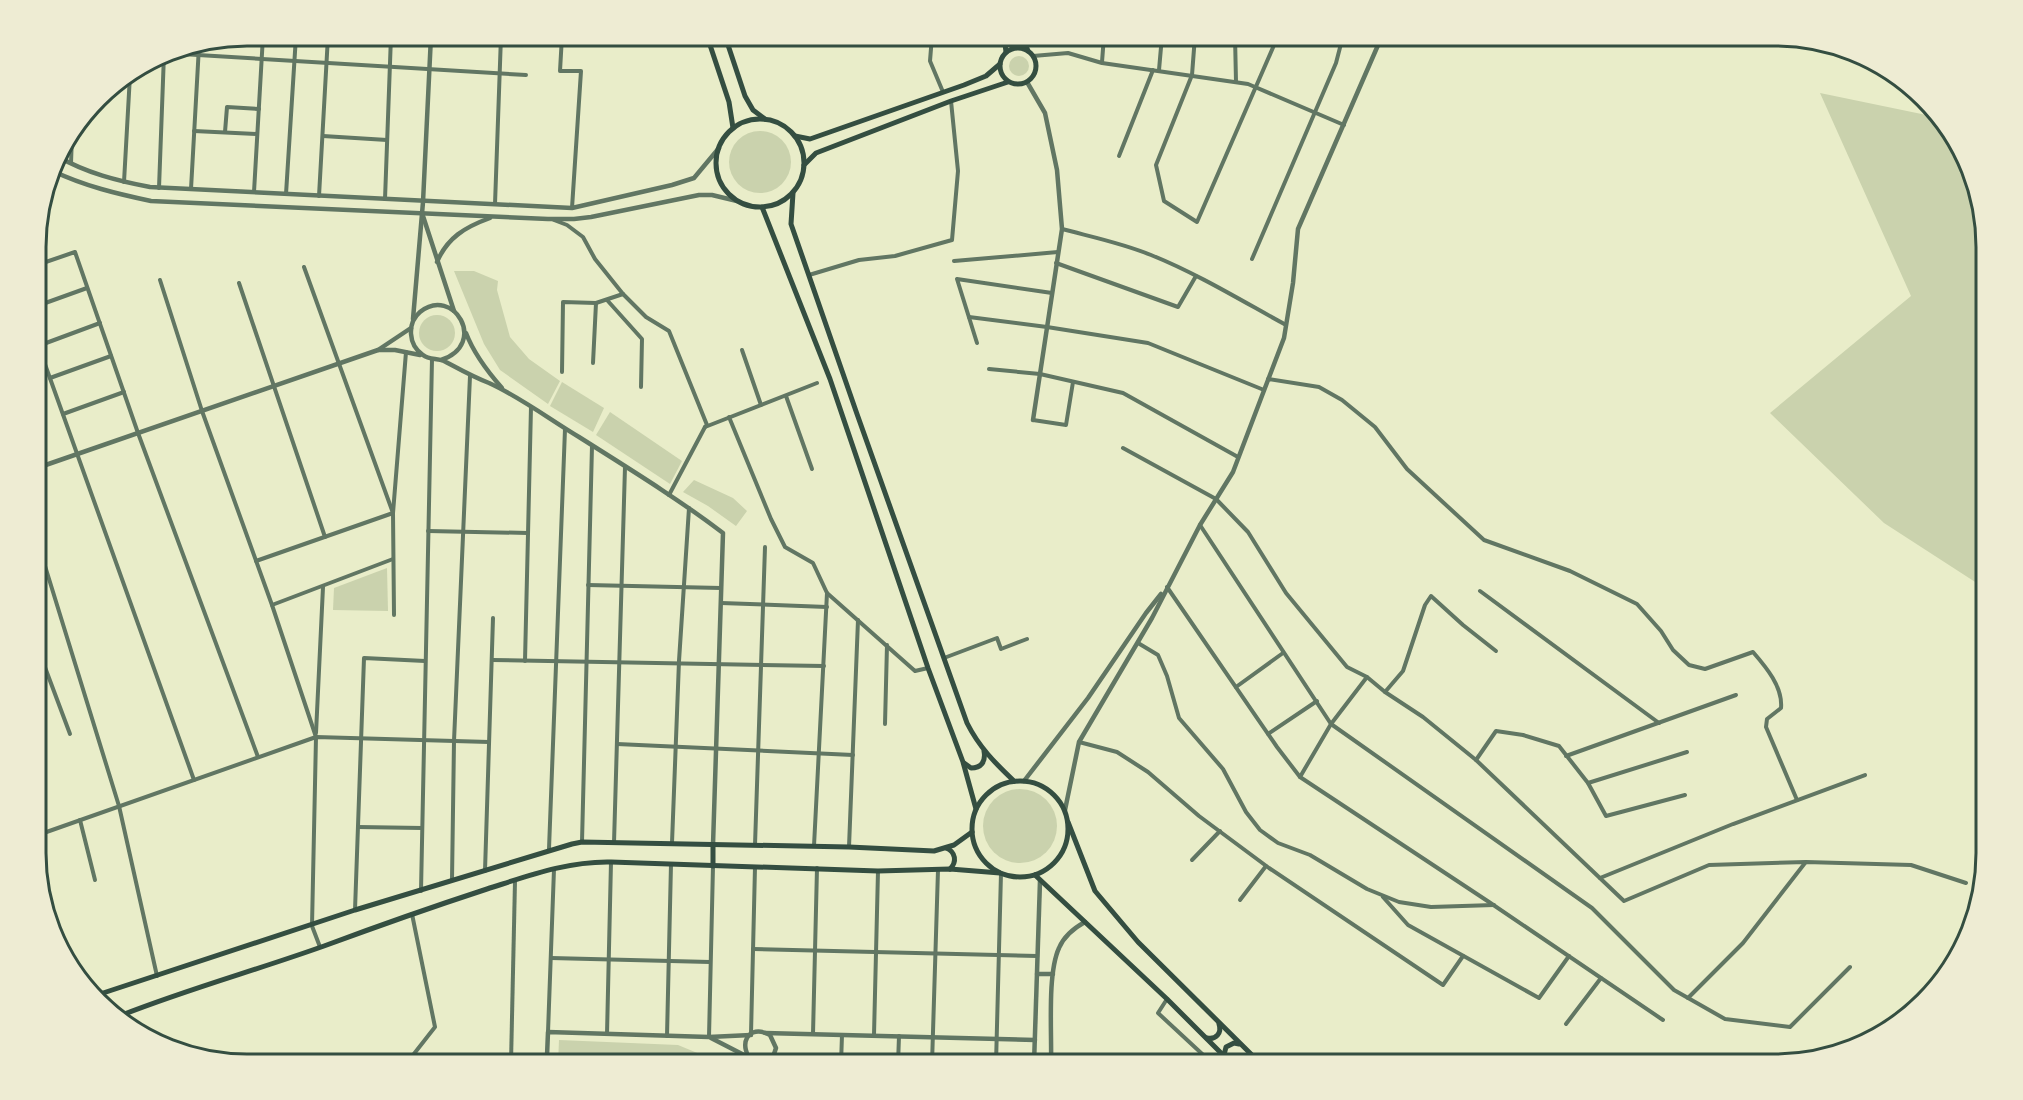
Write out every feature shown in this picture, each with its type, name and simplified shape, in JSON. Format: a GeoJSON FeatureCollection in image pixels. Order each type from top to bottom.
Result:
{"type":"FeatureCollection","features":[{"type":"Feature","properties":{"kind":"main road"},"geometry":{"type":"LineString","coordinates":[[795,136],[810,139],[986,76],[1000,63],[1006,52],[1005,46]]}},
{"type":"Feature","properties":{"kind":"main road"},"geometry":{"type":"LineString","coordinates":[[1026,46],[1028,51]]}},
{"type":"Feature","properties":{"kind":"main road"},"geometry":{"type":"LineString","coordinates":[[711,47],[729,102],[733,128]]}},
{"type":"Feature","properties":{"kind":"main road"},"geometry":{"type":"LineString","coordinates":[[729,47],[745,96],[753,110],[765,119]]}},
{"type":"Feature","properties":{"kind":"main road"},"geometry":{"type":"LineString","coordinates":[[1000,63],[1001,74],[1008,82],[1018,85],[1032,79],[1036,69],[1034,56],[1028,51],[1017,48],[1006,52]]}},
{"type":"Feature","properties":{"kind":"main road"},"geometry":{"type":"LineString","coordinates":[[804,165],[816,153],[951,101],[1008,82]]}},
{"type":"Feature","properties":{"kind":"main road"},"geometry":{"type":"LineString","coordinates":[[793,193],[773,205],[762,207],[737,201],[726,190],[718,177],[716,163],[719,148],[733,128],[754,119],[776,122],[795,136],[802,150],[804,165],[793,193],[791,224],[967,723],[975,740],[1014,781]]}},
{"type":"Feature","properties":{"kind":"main road"},"geometry":{"type":"LineString","coordinates":[[762,207],[830,379],[928,668],[963,762],[976,809]]}},
{"type":"Feature","properties":{"kind":"main road"},"geometry":{"type":"LineString","coordinates":[[963,762],[966,766],[976,768],[984,762],[984,751]]}},
{"type":"Feature","properties":{"kind":"main road"},"geometry":{"type":"LineString","coordinates":[[1000,873],[980,856],[975,844],[972,832],[976,809],[992,790],[1002,784],[1024,781],[1044,787],[1060,801],[1065,810],[1095,891],[1138,942],[1249,1053]]}},
{"type":"Feature","properties":{"kind":"main road"},"geometry":{"type":"LineString","coordinates":[[128,1014],[164,998],[554,868],[579,863],[611,862],[878,870],[950,869],[1023,877],[1035,875],[1058,860],[1065,848],[1068,822]]}},
{"type":"Feature","properties":{"kind":"main road"},"geometry":{"type":"LineString","coordinates":[[104,993],[355,910],[421,892],[549,849],[582,842],[934,850],[954,845],[972,832]]}},
{"type":"Feature","properties":{"kind":"main road"},"geometry":{"type":"LineString","coordinates":[[713,845],[713,866]]}},
{"type":"Feature","properties":{"kind":"main road"},"geometry":{"type":"LineString","coordinates":[[946,848],[955,857],[955,862],[950,869]]}},
{"type":"Feature","properties":{"kind":"main road"},"geometry":{"type":"LineString","coordinates":[[1035,875],[1222,1053]]}},
{"type":"Feature","properties":{"kind":"main road"},"geometry":{"type":"LineString","coordinates":[[1206,1037],[1212,1038],[1218,1035],[1220,1029],[1218,1023]]}},
{"type":"Feature","properties":{"kind":"main road"},"geometry":{"type":"LineString","coordinates":[[1224,1053],[1226,1047],[1234,1043],[1239,1044]]}},
{"type":"Feature","properties":{"kind":"street"},"geometry":{"type":"LineString","coordinates":[[1102,63],[1103,46]]}},
{"type":"Feature","properties":{"kind":"street"},"geometry":{"type":"LineString","coordinates":[[1119,156],[1156,70],[1160,46]]}},
{"type":"Feature","properties":{"kind":"street"},"geometry":{"type":"LineString","coordinates":[[1194,46],[1192,75],[1156,165],[1164,201],[1197,222],[1273,46]]}},
{"type":"Feature","properties":{"kind":"street"},"geometry":{"type":"LineString","coordinates":[[1235,46],[1236,82]]}},
{"type":"Feature","properties":{"kind":"street"},"geometry":{"type":"LineString","coordinates":[[1252,259],[1336,63],[1340,46]]}},
{"type":"Feature","properties":{"kind":"street"},"geometry":{"type":"LineString","coordinates":[[1065,810],[1079,742],[1138,643],[1200,525],[1233,472],[1284,338],[1293,283],[1298,229],[1378,46]]}},
{"type":"Feature","properties":{"kind":"street"},"geometry":{"type":"LineString","coordinates":[[254,192],[263,47]]}},
{"type":"Feature","properties":{"kind":"street"},"geometry":{"type":"LineString","coordinates":[[286,194],[295,47]]}},
{"type":"Feature","properties":{"kind":"street"},"geometry":{"type":"LineString","coordinates":[[320,196],[327,47]]}},
{"type":"Feature","properties":{"kind":"street"},"geometry":{"type":"LineString","coordinates":[[385,199],[391,47]]}},
{"type":"Feature","properties":{"kind":"street"},"geometry":{"type":"LineString","coordinates":[[424,356],[413,344],[412,325],[423,202],[430,47]]}},
{"type":"Feature","properties":{"kind":"street"},"geometry":{"type":"LineString","coordinates":[[495,205],[500,47]]}},
{"type":"Feature","properties":{"kind":"street"},"geometry":{"type":"LineString","coordinates":[[561,47],[560,70],[581,71],[572,208]]}},
{"type":"Feature","properties":{"kind":"street"},"geometry":{"type":"LineString","coordinates":[[931,47],[930,61],[943,93]]}},
{"type":"Feature","properties":{"kind":"street"},"geometry":{"type":"LineString","coordinates":[[1034,56],[1068,53],[1102,63],[1236,82],[1255,87],[1344,125]]}},
{"type":"Feature","properties":{"kind":"street"},"geometry":{"type":"LineString","coordinates":[[191,55],[526,75]]}},
{"type":"Feature","properties":{"kind":"street"},"geometry":{"type":"LineString","coordinates":[[191,189],[199,55]]}},
{"type":"Feature","properties":{"kind":"street"},"geometry":{"type":"LineString","coordinates":[[159,188],[165,65]]}},
{"type":"Feature","properties":{"kind":"street"},"geometry":{"type":"LineString","coordinates":[[1027,82],[1045,113],[1057,170],[1062,229],[1033,420],[1066,425],[1073,382]]}},
{"type":"Feature","properties":{"kind":"street"},"geometry":{"type":"LineString","coordinates":[[124,182],[129,85]]}},
{"type":"Feature","properties":{"kind":"street"},"geometry":{"type":"LineString","coordinates":[[809,275],[859,260],[895,256],[952,240],[958,171],[951,101]]}},
{"type":"Feature","properties":{"kind":"street"},"geometry":{"type":"LineString","coordinates":[[225,132],[227,107],[259,109]]}},
{"type":"Feature","properties":{"kind":"street"},"geometry":{"type":"LineString","coordinates":[[194,131],[257,134]]}},
{"type":"Feature","properties":{"kind":"street"},"geometry":{"type":"LineString","coordinates":[[322,136],[387,140]]}},
{"type":"Feature","properties":{"kind":"street"},"geometry":{"type":"LineString","coordinates":[[66,162],[112,179],[159,188],[572,208],[694,178],[719,148]]}},
{"type":"Feature","properties":{"kind":"street"},"geometry":{"type":"LineString","coordinates":[[70,164],[71,152]]}},
{"type":"Feature","properties":{"kind":"street"},"geometry":{"type":"LineString","coordinates":[[61,175],[108,191],[151,201],[493,217],[554,219],[591,217],[699,195],[712,195],[737,201]]}},
{"type":"Feature","properties":{"kind":"street"},"geometry":{"type":"LineString","coordinates":[[108,191],[112,179]]}},
{"type":"Feature","properties":{"kind":"street"},"geometry":{"type":"LineString","coordinates":[[422,213],[436,262],[454,311],[484,367],[504,390]]}},
{"type":"Feature","properties":{"kind":"street"},"geometry":{"type":"LineString","coordinates":[[436,262],[442,250],[461,230],[493,217]]}},
{"type":"Feature","properties":{"kind":"street"},"geometry":{"type":"LineString","coordinates":[[554,219],[583,237],[595,259],[623,294],[646,317],[669,331],[706,424],[669,495]]}},
{"type":"Feature","properties":{"kind":"street"},"geometry":{"type":"LineString","coordinates":[[1062,229],[1150,254],[1286,325]]}},
{"type":"Feature","properties":{"kind":"street"},"geometry":{"type":"LineString","coordinates":[[47,262],[75,252],[138,433],[258,757]]}},
{"type":"Feature","properties":{"kind":"street"},"geometry":{"type":"LineString","coordinates":[[954,261],[1058,252]]}},
{"type":"Feature","properties":{"kind":"street"},"geometry":{"type":"LineString","coordinates":[[1056,263],[1178,307],[1196,276]]}},
{"type":"Feature","properties":{"kind":"street"},"geometry":{"type":"LineString","coordinates":[[304,267],[393,513]]}},
{"type":"Feature","properties":{"kind":"street"},"geometry":{"type":"LineString","coordinates":[[977,343],[957,279],[1052,293]]}},
{"type":"Feature","properties":{"kind":"street"},"geometry":{"type":"LineString","coordinates":[[160,280],[202,411],[272,605],[316,737]]}},
{"type":"Feature","properties":{"kind":"street"},"geometry":{"type":"LineString","coordinates":[[239,283],[272,387],[325,537]]}},
{"type":"Feature","properties":{"kind":"street"},"geometry":{"type":"LineString","coordinates":[[47,302],[87,288]]}},
{"type":"Feature","properties":{"kind":"street"},"geometry":{"type":"LineString","coordinates":[[562,372],[563,302],[596,303],[623,294]]}},
{"type":"Feature","properties":{"kind":"street"},"geometry":{"type":"LineString","coordinates":[[607,300],[642,339],[641,387]]}},
{"type":"Feature","properties":{"kind":"street"},"geometry":{"type":"LineString","coordinates":[[594,363],[596,303]]}},
{"type":"Feature","properties":{"kind":"street"},"geometry":{"type":"LineString","coordinates":[[47,465],[378,350],[412,325],[423,310],[430,306],[438,305],[454,311]]}},
{"type":"Feature","properties":{"kind":"street"},"geometry":{"type":"LineString","coordinates":[[969,317],[1148,343],[1264,390]]}},
{"type":"Feature","properties":{"kind":"street"},"geometry":{"type":"LineString","coordinates":[[47,341],[100,323]]}},
{"type":"Feature","properties":{"kind":"street"},"geometry":{"type":"LineString","coordinates":[[441,360],[457,352],[462,345],[464,327]]}},
{"type":"Feature","properties":{"kind":"street"},"geometry":{"type":"LineString","coordinates":[[378,350],[406,352],[441,360],[470,376],[504,390],[689,507],[723,533],[713,845]]}},
{"type":"Feature","properties":{"kind":"street"},"geometry":{"type":"LineString","coordinates":[[741,350],[761,405]]}},
{"type":"Feature","properties":{"kind":"street"},"geometry":{"type":"LineString","coordinates":[[394,615],[393,513],[406,352]]}},
{"type":"Feature","properties":{"kind":"street"},"geometry":{"type":"LineString","coordinates":[[50,378],[111,356]]}},
{"type":"Feature","properties":{"kind":"street"},"geometry":{"type":"LineString","coordinates":[[421,892],[432,359]]}},
{"type":"Feature","properties":{"kind":"street"},"geometry":{"type":"LineString","coordinates":[[990,369],[1040,374],[1123,393],[1238,458]]}},
{"type":"Feature","properties":{"kind":"street"},"geometry":{"type":"LineString","coordinates":[[47,370],[194,780]]}},
{"type":"Feature","properties":{"kind":"street"},"geometry":{"type":"LineString","coordinates":[[452,880],[454,741],[470,376]]}},
{"type":"Feature","properties":{"kind":"street"},"geometry":{"type":"LineString","coordinates":[[1268,379],[1319,387],[1342,400],[1375,427],[1407,470],[1484,540],[1570,571],[1637,604],[1689,665],[1705,669],[1753,652],[1765,666],[1782,697],[1781,708],[1767,719],[1766,727],[1797,800]]}},
{"type":"Feature","properties":{"kind":"street"},"geometry":{"type":"LineString","coordinates":[[705,427],[817,383]]}},
{"type":"Feature","properties":{"kind":"street"},"geometry":{"type":"LineString","coordinates":[[63,414],[124,392]]}},
{"type":"Feature","properties":{"kind":"street"},"geometry":{"type":"LineString","coordinates":[[786,396],[812,469]]}},
{"type":"Feature","properties":{"kind":"street"},"geometry":{"type":"LineString","coordinates":[[525,660],[531,407]]}},
{"type":"Feature","properties":{"kind":"street"},"geometry":{"type":"LineString","coordinates":[[729,417],[785,547],[813,563],[828,593],[915,671],[928,668]]}},
{"type":"Feature","properties":{"kind":"street"},"geometry":{"type":"LineString","coordinates":[[549,849],[565,429]]}},
{"type":"Feature","properties":{"kind":"street"},"geometry":{"type":"LineString","coordinates":[[582,842],[592,446]]}},
{"type":"Feature","properties":{"kind":"street"},"geometry":{"type":"LineString","coordinates":[[1123,448],[1216,499],[1248,532],[1286,594],[1347,667],[1367,677],[1423,717],[1476,760],[1624,901],[1709,865],[1806,862],[1911,865],[1966,883]]}},
{"type":"Feature","properties":{"kind":"street"},"geometry":{"type":"LineString","coordinates":[[614,843],[626,467]]}},
{"type":"Feature","properties":{"kind":"street"},"geometry":{"type":"LineString","coordinates":[[672,843],[679,663],[689,507]]}},
{"type":"Feature","properties":{"kind":"street"},"geometry":{"type":"LineString","coordinates":[[256,561],[393,513]]}},
{"type":"Feature","properties":{"kind":"street"},"geometry":{"type":"LineString","coordinates":[[1200,525],[1331,724],[1592,908],[1674,990],[1725,1019],[1790,1027],[1850,967]]}},
{"type":"Feature","properties":{"kind":"street"},"geometry":{"type":"LineString","coordinates":[[428,531],[528,533]]}},
{"type":"Feature","properties":{"kind":"street"},"geometry":{"type":"LineString","coordinates":[[755,846],[765,547]]}},
{"type":"Feature","properties":{"kind":"street"},"geometry":{"type":"LineString","coordinates":[[272,605],[393,559]]}},
{"type":"Feature","properties":{"kind":"street"},"geometry":{"type":"LineString","coordinates":[[46,571],[119,806],[158,976]]}},
{"type":"Feature","properties":{"kind":"street"},"geometry":{"type":"LineString","coordinates":[[588,585],[721,588]]}},
{"type":"Feature","properties":{"kind":"street"},"geometry":{"type":"LineString","coordinates":[[320,947],[312,926],[316,737],[323,586]]}},
{"type":"Feature","properties":{"kind":"street"},"geometry":{"type":"LineString","coordinates":[[1024,781],[1088,698],[1167,587]]}},
{"type":"Feature","properties":{"kind":"street"},"geometry":{"type":"LineString","coordinates":[[1167,587],[1300,777],[1663,1020]]}},
{"type":"Feature","properties":{"kind":"street"},"geometry":{"type":"LineString","coordinates":[[1480,591],[1659,723]]}},
{"type":"Feature","properties":{"kind":"street"},"geometry":{"type":"LineString","coordinates":[[814,847],[828,593]]}},
{"type":"Feature","properties":{"kind":"street"},"geometry":{"type":"LineString","coordinates":[[1385,692],[1403,671],[1425,605],[1431,596],[1462,625],[1496,651]]}},
{"type":"Feature","properties":{"kind":"street"},"geometry":{"type":"LineString","coordinates":[[721,603],[827,607]]}},
{"type":"Feature","properties":{"kind":"street"},"geometry":{"type":"LineString","coordinates":[[485,871],[493,618]]}},
{"type":"Feature","properties":{"kind":"street"},"geometry":{"type":"LineString","coordinates":[[849,847],[858,620]]}},
{"type":"Feature","properties":{"kind":"street"},"geometry":{"type":"LineString","coordinates":[[1130,637],[1158,655],[1167,676],[1179,718],[1223,769],[1246,812],[1260,830],[1278,843],[1310,855],[1367,889],[1399,902],[1431,907],[1494,905]]}},
{"type":"Feature","properties":{"kind":"street"},"geometry":{"type":"LineString","coordinates":[[944,658],[997,638],[1001,649],[1027,639]]}},
{"type":"Feature","properties":{"kind":"street"},"geometry":{"type":"LineString","coordinates":[[885,724],[887,645]]}},
{"type":"Feature","properties":{"kind":"street"},"geometry":{"type":"LineString","coordinates":[[1236,687],[1283,652]]}},
{"type":"Feature","properties":{"kind":"street"},"geometry":{"type":"LineString","coordinates":[[355,910],[364,657],[426,661]]}},
{"type":"Feature","properties":{"kind":"street"},"geometry":{"type":"LineString","coordinates":[[492,660],[824,666]]}},
{"type":"Feature","properties":{"kind":"street"},"geometry":{"type":"LineString","coordinates":[[46,671],[70,734]]}},
{"type":"Feature","properties":{"kind":"street"},"geometry":{"type":"LineString","coordinates":[[1300,777],[1331,724],[1367,677]]}},
{"type":"Feature","properties":{"kind":"street"},"geometry":{"type":"LineString","coordinates":[[1566,756],[1736,696]]}},
{"type":"Feature","properties":{"kind":"street"},"geometry":{"type":"LineString","coordinates":[[1268,734],[1317,701]]}},
{"type":"Feature","properties":{"kind":"street"},"geometry":{"type":"LineString","coordinates":[[1476,760],[1496,731],[1522,735],[1559,746],[1588,783],[1606,816],[1684,795]]}},
{"type":"Feature","properties":{"kind":"street"},"geometry":{"type":"LineString","coordinates":[[46,832],[316,737],[489,742]]}},
{"type":"Feature","properties":{"kind":"street"},"geometry":{"type":"LineString","coordinates":[[1079,742],[1116,752],[1148,772],[1266,866],[1443,985],[1463,956]]}},
{"type":"Feature","properties":{"kind":"street"},"geometry":{"type":"LineString","coordinates":[[617,744],[853,755]]}},
{"type":"Feature","properties":{"kind":"street"},"geometry":{"type":"LineString","coordinates":[[1588,783],[1686,752]]}},
{"type":"Feature","properties":{"kind":"street"},"geometry":{"type":"LineString","coordinates":[[1600,878],[1733,824],[1865,775]]}},
{"type":"Feature","properties":{"kind":"street"},"geometry":{"type":"LineString","coordinates":[[80,820],[96,880]]}},
{"type":"Feature","properties":{"kind":"street"},"geometry":{"type":"LineString","coordinates":[[358,827],[422,828]]}},
{"type":"Feature","properties":{"kind":"street"},"geometry":{"type":"LineString","coordinates":[[1192,860],[1220,831]]}},
{"type":"Feature","properties":{"kind":"street"},"geometry":{"type":"LineString","coordinates":[[607,1034],[611,862]]}},
{"type":"Feature","properties":{"kind":"street"},"geometry":{"type":"LineString","coordinates":[[1688,998],[1743,943],[1806,862]]}},
{"type":"Feature","properties":{"kind":"street"},"geometry":{"type":"LineString","coordinates":[[667,1036],[671,864]]}},
{"type":"Feature","properties":{"kind":"street"},"geometry":{"type":"LineString","coordinates":[[708,1037],[713,866]]}},
{"type":"Feature","properties":{"kind":"street"},"geometry":{"type":"LineString","coordinates":[[1240,900],[1266,866]]}},
{"type":"Feature","properties":{"kind":"street"},"geometry":{"type":"LineString","coordinates":[[747,1054],[744,1047],[751,1035],[755,867]]}},
{"type":"Feature","properties":{"kind":"street"},"geometry":{"type":"LineString","coordinates":[[547,1054],[554,868]]}},
{"type":"Feature","properties":{"kind":"street"},"geometry":{"type":"LineString","coordinates":[[813,1034],[817,868]]}},
{"type":"Feature","properties":{"kind":"street"},"geometry":{"type":"LineString","coordinates":[[874,1035],[878,870]]}},
{"type":"Feature","properties":{"kind":"street"},"geometry":{"type":"LineString","coordinates":[[933,1054],[938,870]]}},
{"type":"Feature","properties":{"kind":"street"},"geometry":{"type":"LineString","coordinates":[[996,1054],[1000,873]]}},
{"type":"Feature","properties":{"kind":"street"},"geometry":{"type":"LineString","coordinates":[[512,1054],[515,880]]}},
{"type":"Feature","properties":{"kind":"street"},"geometry":{"type":"LineString","coordinates":[[1034,1053],[1040,881]]}},
{"type":"Feature","properties":{"kind":"street"},"geometry":{"type":"LineString","coordinates":[[1382,895],[1408,925],[1539,998],[1569,956]]}},
{"type":"Feature","properties":{"kind":"street"},"geometry":{"type":"LineString","coordinates":[[412,914],[435,1028],[414,1054]]}},
{"type":"Feature","properties":{"kind":"street"},"geometry":{"type":"LineString","coordinates":[[1051,1053],[1054,961],[1060,945],[1072,930],[1084,922]]}},
{"type":"Feature","properties":{"kind":"street"},"geometry":{"type":"LineString","coordinates":[[753,948],[1037,956]]}},
{"type":"Feature","properties":{"kind":"street"},"geometry":{"type":"LineString","coordinates":[[551,958],[710,962]]}},
{"type":"Feature","properties":{"kind":"street"},"geometry":{"type":"LineString","coordinates":[[1036,974],[1053,974]]}},
{"type":"Feature","properties":{"kind":"street"},"geometry":{"type":"LineString","coordinates":[[1566,1024],[1601,978]]}},
{"type":"Feature","properties":{"kind":"street"},"geometry":{"type":"LineString","coordinates":[[1167,999],[1158,1013],[1202,1053]]}},
{"type":"Feature","properties":{"kind":"street"},"geometry":{"type":"LineString","coordinates":[[548,1032],[708,1037],[765,1032],[1035,1040]]}},
{"type":"Feature","properties":{"kind":"street"},"geometry":{"type":"LineString","coordinates":[[765,1032],[775,1043],[775,1053]]}},
{"type":"Feature","properties":{"kind":"street"},"geometry":{"type":"LineString","coordinates":[[841,1054],[842,1034]]}},
{"type":"Feature","properties":{"kind":"street"},"geometry":{"type":"LineString","coordinates":[[898,1054],[899,1036]]}},
{"type":"Feature","properties":{"kind":"street"},"geometry":{"type":"LineString","coordinates":[[708,1037],[738,1054]]}},
{"type":"Feature","properties":{"kind":"green space"},"geometry":{"type":"Polygon","coordinates":[[[1019,56],[1026,59],[1029,66],[1026,73],[1019,76],[1012,73],[1009,66],[1012,59],[1019,56]]]}},
{"type":"Feature","properties":{"kind":"green space"},"geometry":{"type":"Polygon","coordinates":[[[1820,93],[1927,115],[1950,147],[1970,196],[1975,222],[1976,248],[1976,583],[1884,523],[1770,413],[1911,296],[1820,93]]]}},
{"type":"Feature","properties":{"kind":"green space"},"geometry":{"type":"Polygon","coordinates":[[[754,131],[766,131],[782,140],[789,150],[791,162],[789,174],[782,184],[766,193],[754,193],[743,188],[734,179],[729,168],[729,156],[734,145],[743,136],[754,131]]]}},
{"type":"Feature","properties":{"kind":"green space"},"geometry":{"type":"Polygon","coordinates":[[[454,271],[474,271],[498,281],[497,290],[510,337],[529,359],[560,381],[548,404],[500,370],[484,344],[454,271]]]}},
{"type":"Feature","properties":{"kind":"green space"},"geometry":{"type":"Polygon","coordinates":[[[437,315],[450,320],[455,333],[450,346],[437,351],[424,346],[419,333],[424,320],[437,315]]]}},
{"type":"Feature","properties":{"kind":"green space"},"geometry":{"type":"Polygon","coordinates":[[[562,382],[604,408],[593,432],[550,406],[562,382]]]}},
{"type":"Feature","properties":{"kind":"green space"},"geometry":{"type":"Polygon","coordinates":[[[610,412],[682,461],[670,484],[596,435],[610,412]]]}},
{"type":"Feature","properties":{"kind":"green space"},"geometry":{"type":"Polygon","coordinates":[[[694,480],[733,498],[747,511],[736,526],[683,492],[694,480]]]}},
{"type":"Feature","properties":{"kind":"green space"},"geometry":{"type":"Polygon","coordinates":[[[387,568],[388,611],[333,610],[334,588],[387,568]]]}},
{"type":"Feature","properties":{"kind":"green space"},"geometry":{"type":"Polygon","coordinates":[[[1020,789],[1041,795],[1051,805],[1057,826],[1051,847],[1041,857],[1020,863],[999,857],[989,847],[983,826],[989,805],[999,795],[1020,789]]]}},
{"type":"Feature","properties":{"kind":"green space"},"geometry":{"type":"Polygon","coordinates":[[[559,1040],[678,1045],[699,1054],[558,1054],[559,1040]]]}}]}
